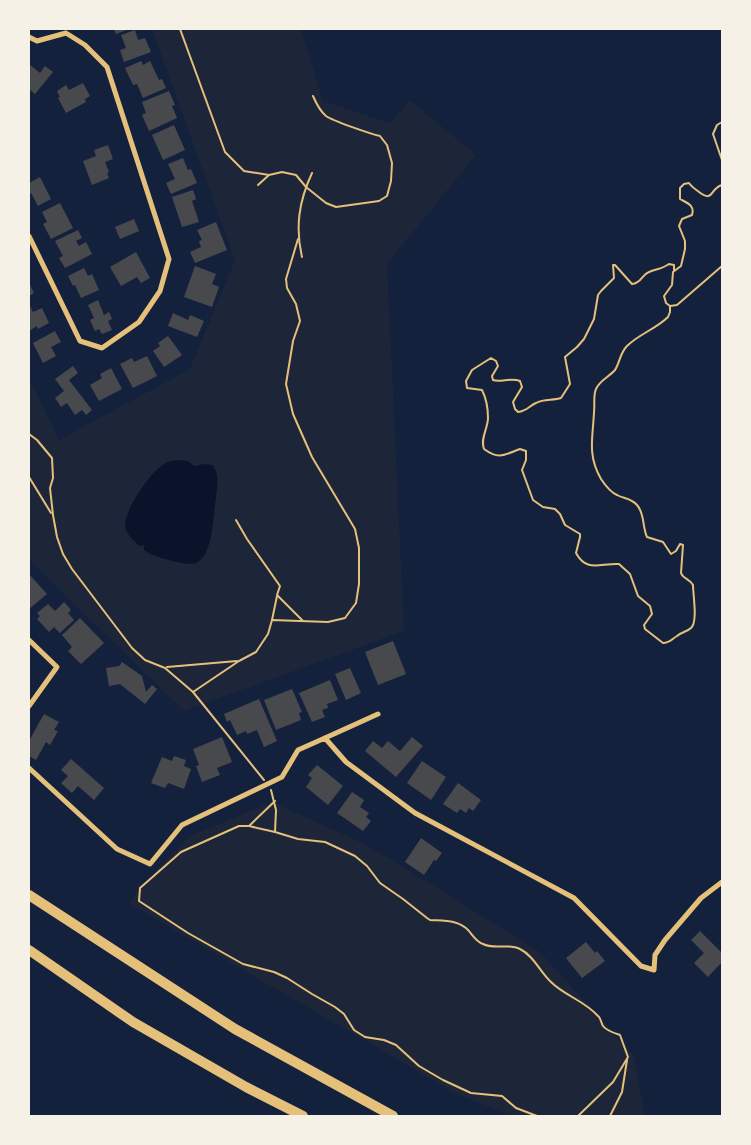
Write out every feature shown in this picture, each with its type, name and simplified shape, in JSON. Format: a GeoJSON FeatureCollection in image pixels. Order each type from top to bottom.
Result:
{"type":"FeatureCollection","features":[{"type":"Feature","properties":{"kind":"highway"},"geometry":{"type":"LineString","coordinates":[[29,895],[235,1029],[393,1116]]}},
{"type":"Feature","properties":{"kind":"highway"},"geometry":{"type":"LineString","coordinates":[[29,950],[133,1022],[246,1087],[303,1116]]}},
{"type":"Feature","properties":{"kind":"street"},"geometry":{"type":"LineString","coordinates":[[29,38],[37,41],[66,33],[85,45],[107,67],[168,259],[160,291],[139,322],[102,348],[80,341],[29,236]]}},
{"type":"Feature","properties":{"kind":"street"},"geometry":{"type":"LineString","coordinates":[[29,640],[57,666],[29,706]]}},
{"type":"Feature","properties":{"kind":"street"},"geometry":{"type":"LineString","coordinates":[[29,768],[117,850],[150,864],[182,825],[282,777],[298,750],[378,714]]}},
{"type":"Feature","properties":{"kind":"street"},"geometry":{"type":"LineString","coordinates":[[325,738],[346,762],[415,813],[574,898],[641,966],[654,970],[655,955],[666,940],[701,898],[722,882]]}},
{"type":"Feature","properties":{"kind":"path"},"geometry":{"type":"LineString","coordinates":[[180,29],[225,152],[244,171],[269,175],[282,172],[296,175],[326,203],[336,207],[379,202],[387,196],[391,181],[392,163],[387,145],[380,136],[366,134],[328,117],[313,96]]}},
{"type":"Feature","properties":{"kind":"path"},"geometry":{"type":"LineString","coordinates":[[722,122],[717,125],[713,134],[722,160]]}},
{"type":"Feature","properties":{"kind":"path"},"geometry":{"type":"LineString","coordinates":[[272,620],[328,622],[345,618],[356,603],[359,584],[359,548],[355,529],[312,457],[293,414],[286,384],[293,341],[300,321],[296,304],[287,288],[286,278],[298,239],[301,201],[312,174]]}},
{"type":"Feature","properties":{"kind":"path"},"geometry":{"type":"LineString","coordinates":[[258,185],[269,175]]}},
{"type":"Feature","properties":{"kind":"path"},"geometry":{"type":"LineString","coordinates":[[674,270],[681,266],[686,245],[679,226],[682,219],[692,215],[693,210],[691,205],[680,199],[680,188],[684,184],[689,183],[706,197],[722,185]]}},
{"type":"Feature","properties":{"kind":"path"},"geometry":{"type":"LineString","coordinates":[[298,239],[302,257]]}},
{"type":"Feature","properties":{"kind":"path"},"geometry":{"type":"LineString","coordinates":[[669,264],[674,265],[674,270],[672,285],[664,296],[666,303],[670,306],[668,317],[626,347],[620,355],[615,369],[597,387],[591,438],[591,448],[600,477],[612,492],[618,496],[623,496],[638,506],[643,515],[643,528],[647,537],[663,542],[671,554],[676,551],[680,544],[683,545],[681,573],[682,576],[694,585],[695,620],[689,630],[676,636],[668,643],[663,643],[644,628],[652,611],[650,606],[636,593],[630,574],[619,564],[593,566],[585,564],[576,552],[580,534],[565,525],[560,514],[555,509],[543,507],[533,500],[522,470],[526,460],[526,451],[520,449],[499,456],[492,455],[484,449],[482,442],[488,417],[486,398],[482,390],[467,388],[466,381],[472,370],[491,358],[496,360],[498,366],[492,376],[493,380],[511,379],[520,381],[522,384],[513,402],[518,412],[527,410],[539,401],[561,398],[570,384],[565,357],[584,339],[594,319],[598,295],[614,278],[613,265],[621,270],[632,284],[639,283],[648,272],[661,269],[669,264]]}},
{"type":"Feature","properties":{"kind":"path"},"geometry":{"type":"LineString","coordinates":[[670,306],[681,302],[722,266]]}},
{"type":"Feature","properties":{"kind":"path"},"geometry":{"type":"LineString","coordinates":[[29,434],[37,440],[52,458],[53,478],[50,488],[53,515],[57,537],[63,554],[72,569],[132,648],[145,660],[165,668],[193,692],[267,784],[275,801],[276,819],[274,832]]}},
{"type":"Feature","properties":{"kind":"path"},"geometry":{"type":"LineString","coordinates":[[29,477],[53,515]]}},
{"type":"Feature","properties":{"kind":"path"},"geometry":{"type":"LineString","coordinates":[[193,692],[239,660],[256,652],[268,634],[272,620],[280,586],[236,520]]}},
{"type":"Feature","properties":{"kind":"path"},"geometry":{"type":"LineString","coordinates":[[277,595],[303,621]]}},
{"type":"Feature","properties":{"kind":"path"},"geometry":{"type":"LineString","coordinates":[[165,668],[239,660]]}},
{"type":"Feature","properties":{"kind":"path"},"geometry":{"type":"LineString","coordinates":[[249,826],[275,801]]}},
{"type":"Feature","properties":{"kind":"path"},"geometry":{"type":"LineString","coordinates":[[537,1116],[516,1108],[502,1096],[472,1093],[419,1066],[396,1045],[384,1040],[365,1038],[354,1030],[344,1014],[335,1007],[287,978],[274,972],[244,964],[188,933],[139,901],[140,888],[181,852],[239,826],[249,826],[298,839],[325,842],[355,856],[366,866],[380,884],[430,920],[455,922],[465,926],[481,944],[519,948],[530,956],[553,984],[584,1003],[599,1016],[603,1025],[609,1031],[620,1035],[628,1057],[622,1092],[610,1116]]}},
{"type":"Feature","properties":{"kind":"path"},"geometry":{"type":"LineString","coordinates":[[578,1116],[613,1082],[628,1057]]}},
{"type":"Feature","properties":{"kind":"shaded area"},"geometry":{"type":"Polygon","coordinates":[[[152,29],[301,29],[323,101],[390,123],[410,100],[476,155],[387,264],[404,631],[184,711],[29,560],[29,378],[59,440],[190,369],[235,260],[152,29]]]}},
{"type":"Feature","properties":{"kind":"shaded area"},"geometry":{"type":"Polygon","coordinates":[[[188,461],[194,466],[213,465],[217,475],[217,490],[209,546],[201,559],[194,564],[160,558],[144,550],[144,545],[139,546],[125,527],[129,511],[146,482],[161,466],[167,462],[188,461]]]}},
{"type":"Feature","properties":{"kind":"shaded area"},"geometry":{"type":"Polygon","coordinates":[[[272,802],[354,839],[392,860],[540,952],[634,1056],[645,1116],[511,1116],[457,1094],[128,903],[190,836],[272,802]]]}},
{"type":"Feature","properties":{"kind":"building"},"geometry":{"type":"Polygon","coordinates":[[[114,29],[129,29],[116,34],[114,29]]]}},
{"type":"Feature","properties":{"kind":"building"},"geometry":{"type":"Polygon","coordinates":[[[135,30],[138,40],[145,38],[151,52],[124,62],[120,50],[126,48],[121,35],[135,30]]]}},
{"type":"Feature","properties":{"kind":"building"},"geometry":{"type":"Polygon","coordinates":[[[141,61],[143,65],[150,61],[159,80],[162,79],[166,88],[143,98],[137,84],[133,85],[125,68],[141,61]]]}},
{"type":"Feature","properties":{"kind":"building"},"geometry":{"type":"Polygon","coordinates":[[[29,64],[40,73],[45,66],[53,72],[35,94],[29,89],[29,64]]]}},
{"type":"Feature","properties":{"kind":"building"},"geometry":{"type":"Polygon","coordinates":[[[83,83],[90,96],[85,99],[86,102],[66,113],[58,98],[60,97],[57,91],[66,85],[69,90],[83,83]]]}},
{"type":"Feature","properties":{"kind":"building"},"geometry":{"type":"Polygon","coordinates":[[[169,91],[175,105],[172,106],[177,118],[149,131],[142,115],[146,113],[142,102],[169,91]]]}},
{"type":"Feature","properties":{"kind":"building"},"geometry":{"type":"Polygon","coordinates":[[[174,125],[185,150],[163,160],[152,135],[174,125]]]}},
{"type":"Feature","properties":{"kind":"building"},"geometry":{"type":"Polygon","coordinates":[[[108,145],[113,159],[105,162],[109,178],[92,185],[83,161],[96,156],[94,150],[108,145]]]}},
{"type":"Feature","properties":{"kind":"building"},"geometry":{"type":"Polygon","coordinates":[[[183,158],[188,170],[191,169],[197,183],[171,194],[166,183],[175,179],[168,164],[183,158]]]}},
{"type":"Feature","properties":{"kind":"building"},"geometry":{"type":"Polygon","coordinates":[[[40,177],[51,199],[38,206],[31,193],[29,194],[29,183],[40,177]]]}},
{"type":"Feature","properties":{"kind":"building"},"geometry":{"type":"Polygon","coordinates":[[[193,190],[196,199],[192,201],[199,222],[182,227],[172,197],[193,190]]]}},
{"type":"Feature","properties":{"kind":"building"},"geometry":{"type":"Polygon","coordinates":[[[60,203],[73,228],[51,239],[43,224],[47,222],[42,212],[60,203]]]}},
{"type":"Feature","properties":{"kind":"building"},"geometry":{"type":"Polygon","coordinates":[[[134,219],[139,231],[120,239],[115,227],[134,219]]]}},
{"type":"Feature","properties":{"kind":"building"},"geometry":{"type":"Polygon","coordinates":[[[216,222],[227,250],[195,263],[190,252],[201,247],[199,241],[202,240],[197,230],[216,222]]]}},
{"type":"Feature","properties":{"kind":"building"},"geometry":{"type":"Polygon","coordinates":[[[78,230],[82,238],[76,241],[79,246],[86,242],[92,254],[65,268],[59,258],[63,256],[55,241],[78,230]]]}},
{"type":"Feature","properties":{"kind":"building"},"geometry":{"type":"Polygon","coordinates":[[[136,252],[150,278],[141,283],[137,277],[121,286],[110,267],[136,252]]]}},
{"type":"Feature","properties":{"kind":"building"},"geometry":{"type":"Polygon","coordinates":[[[195,266],[216,274],[212,284],[219,287],[212,307],[184,297],[195,266]]]}},
{"type":"Feature","properties":{"kind":"building"},"geometry":{"type":"Polygon","coordinates":[[[84,268],[88,276],[92,274],[99,290],[81,298],[68,276],[84,268]]]}},
{"type":"Feature","properties":{"kind":"building"},"geometry":{"type":"Polygon","coordinates":[[[29,283],[34,293],[29,296],[29,283]]]}},
{"type":"Feature","properties":{"kind":"building"},"geometry":{"type":"Polygon","coordinates":[[[98,300],[104,315],[109,312],[112,319],[108,321],[112,330],[102,334],[99,329],[95,331],[90,320],[94,318],[88,305],[98,300]]]}},
{"type":"Feature","properties":{"kind":"building"},"geometry":{"type":"Polygon","coordinates":[[[29,304],[33,312],[42,308],[49,323],[38,329],[37,326],[29,331],[29,304]]]}},
{"type":"Feature","properties":{"kind":"building"},"geometry":{"type":"Polygon","coordinates":[[[173,313],[188,320],[190,315],[204,321],[197,337],[168,326],[173,313]]]}},
{"type":"Feature","properties":{"kind":"building"},"geometry":{"type":"Polygon","coordinates":[[[55,331],[61,342],[51,347],[56,356],[43,363],[33,343],[55,331]]]}},
{"type":"Feature","properties":{"kind":"building"},"geometry":{"type":"Polygon","coordinates":[[[168,336],[182,355],[164,367],[153,351],[160,346],[158,343],[168,336]]]}},
{"type":"Feature","properties":{"kind":"building"},"geometry":{"type":"Polygon","coordinates":[[[147,356],[157,376],[133,388],[120,364],[132,358],[134,362],[147,356]]]}},
{"type":"Feature","properties":{"kind":"building"},"geometry":{"type":"Polygon","coordinates":[[[73,366],[78,373],[69,380],[92,410],[86,415],[82,410],[75,415],[67,403],[61,407],[55,398],[64,391],[55,379],[73,366]]]}},
{"type":"Feature","properties":{"kind":"building"},"geometry":{"type":"Polygon","coordinates":[[[111,368],[122,389],[99,401],[90,385],[102,378],[100,374],[111,368]]]}},
{"type":"Feature","properties":{"kind":"building"},"geometry":{"type":"Polygon","coordinates":[[[29,574],[47,594],[29,609],[29,574]]]}},
{"type":"Feature","properties":{"kind":"building"},"geometry":{"type":"Polygon","coordinates":[[[64,602],[71,610],[68,613],[74,620],[60,633],[54,627],[49,632],[37,619],[40,616],[37,613],[48,604],[55,611],[64,602]]]}},
{"type":"Feature","properties":{"kind":"building"},"geometry":{"type":"Polygon","coordinates":[[[80,618],[104,643],[81,664],[68,651],[72,647],[62,635],[80,618]]]}},
{"type":"Feature","properties":{"kind":"building"},"geometry":{"type":"Polygon","coordinates":[[[393,641],[406,674],[378,685],[365,652],[393,641]]]}},
{"type":"Feature","properties":{"kind":"building"},"geometry":{"type":"Polygon","coordinates":[[[122,662],[142,676],[146,692],[152,685],[157,689],[145,704],[120,684],[109,686],[106,668],[119,666],[122,662]]]}},
{"type":"Feature","properties":{"kind":"building"},"geometry":{"type":"Polygon","coordinates":[[[350,668],[361,693],[346,700],[335,674],[350,668]]]}},
{"type":"Feature","properties":{"kind":"building"},"geometry":{"type":"Polygon","coordinates":[[[330,680],[338,700],[327,704],[328,708],[322,710],[325,717],[312,722],[299,693],[330,680]]]}},
{"type":"Feature","properties":{"kind":"building"},"geometry":{"type":"Polygon","coordinates":[[[292,689],[302,712],[299,713],[301,720],[276,730],[264,700],[292,689]]]}},
{"type":"Feature","properties":{"kind":"building"},"geometry":{"type":"Polygon","coordinates":[[[259,699],[277,741],[264,747],[257,730],[247,734],[246,731],[237,735],[230,720],[227,722],[224,714],[259,699]]]}},
{"type":"Feature","properties":{"kind":"building"},"geometry":{"type":"Polygon","coordinates":[[[44,714],[59,722],[54,730],[58,731],[50,745],[46,742],[36,760],[29,756],[29,741],[44,714]]]}},
{"type":"Feature","properties":{"kind":"building"},"geometry":{"type":"Polygon","coordinates":[[[222,737],[232,762],[217,768],[220,775],[202,782],[196,766],[199,765],[193,749],[222,737]]]}},
{"type":"Feature","properties":{"kind":"building"},"geometry":{"type":"Polygon","coordinates":[[[412,737],[423,746],[396,777],[365,751],[373,741],[382,748],[388,741],[400,751],[412,737]]]}},
{"type":"Feature","properties":{"kind":"building"},"geometry":{"type":"Polygon","coordinates":[[[174,756],[186,760],[184,766],[191,769],[184,789],[168,783],[165,788],[151,783],[162,757],[172,761],[174,756]]]}},
{"type":"Feature","properties":{"kind":"building"},"geometry":{"type":"Polygon","coordinates":[[[71,759],[104,788],[94,800],[78,786],[72,793],[61,783],[68,776],[61,770],[71,759]]]}},
{"type":"Feature","properties":{"kind":"building"},"geometry":{"type":"Polygon","coordinates":[[[422,761],[446,777],[431,800],[407,783],[422,761]]]}},
{"type":"Feature","properties":{"kind":"building"},"geometry":{"type":"Polygon","coordinates":[[[317,765],[343,786],[328,805],[306,787],[312,778],[308,775],[317,765]]]}},
{"type":"Feature","properties":{"kind":"building"},"geometry":{"type":"Polygon","coordinates":[[[458,783],[481,800],[473,811],[469,808],[466,813],[460,809],[457,813],[443,804],[458,783]]]}},
{"type":"Feature","properties":{"kind":"building"},"geometry":{"type":"Polygon","coordinates":[[[352,792],[364,800],[360,807],[369,813],[366,817],[371,821],[363,831],[337,813],[352,792]]]}},
{"type":"Feature","properties":{"kind":"building"},"geometry":{"type":"Polygon","coordinates":[[[421,838],[442,853],[436,861],[434,860],[424,875],[405,862],[421,838]]]}},
{"type":"Feature","properties":{"kind":"building"},"geometry":{"type":"Polygon","coordinates":[[[700,931],[722,953],[722,962],[708,977],[694,963],[704,953],[691,940],[700,931]]]}},
{"type":"Feature","properties":{"kind":"building"},"geometry":{"type":"Polygon","coordinates":[[[586,942],[605,961],[582,978],[566,958],[586,942]]]}}]}
